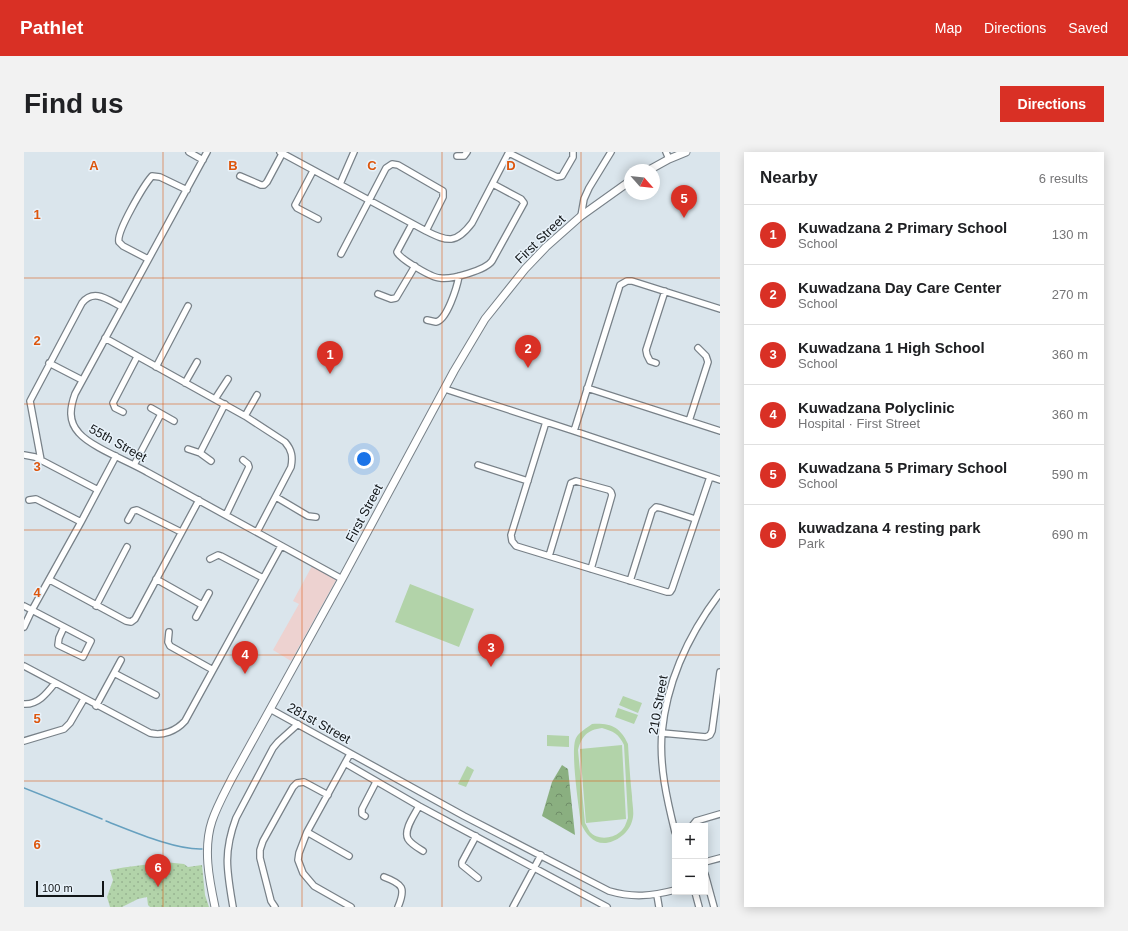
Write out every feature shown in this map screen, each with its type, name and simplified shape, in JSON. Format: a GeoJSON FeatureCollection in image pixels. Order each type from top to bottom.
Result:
{"type":"FeatureCollection","features":[{"type":"Feature","properties":{"kind":"street"},"geometry":{"type":"LineString","coordinates":[[189,152],[203,160]]}},
{"type":"Feature","properties":{"kind":"street","name":"55th Street"},"geometry":{"type":"LineString","coordinates":[[207,152],[75,394],[70,415],[73,425],[84,439],[199,500],[342,579]]}},
{"type":"Feature","properties":{"kind":"street"},"geometry":{"type":"LineString","coordinates":[[340,184],[354,152]]}},
{"type":"Feature","properties":{"kind":"street"},"geometry":{"type":"LineString","coordinates":[[457,156],[464,156],[467,152]]}},
{"type":"Feature","properties":{"kind":"street"},"geometry":{"type":"LineString","coordinates":[[240,176],[264,185],[267,182],[281,153],[412,224],[443,239],[452,239],[465,232],[472,223],[509,152],[558,177],[562,176],[573,157],[573,152]]}},
{"type":"Feature","properties":{"kind":"street"},"geometry":{"type":"LineString","coordinates":[[582,216],[584,199],[611,152]]}},
{"type":"Feature","properties":{"kind":"street"},"geometry":{"type":"LineString","coordinates":[[657,164],[668,155],[686,152]]}},
{"type":"Feature","properties":{"kind":"street"},"geometry":{"type":"LineString","coordinates":[[341,254],[386,168],[392,164],[398,165],[444,190],[444,197],[426,231]]}},
{"type":"Feature","properties":{"kind":"street"},"geometry":{"type":"LineString","coordinates":[[313,171],[295,205],[297,208],[318,219]]}},
{"type":"Feature","properties":{"kind":"street"},"geometry":{"type":"LineString","coordinates":[[148,259],[123,246],[118,240],[129,213],[152,176],[160,177],[187,190]]}},
{"type":"Feature","properties":{"kind":"street"},"geometry":{"type":"LineString","coordinates":[[412,224],[397,252],[399,256],[415,266],[439,278],[459,276],[486,267],[490,264],[524,206],[521,199],[493,184]]}},
{"type":"Feature","properties":{"kind":"street","name":"First Street"},"geometry":{"type":"LineString","coordinates":[[215,907],[210,884],[208,857],[209,838],[212,821],[221,800],[473,339],[485,319],[501,298],[546,247],[582,216],[624,186]]}},
{"type":"Feature","properties":{"kind":"street"},"geometry":{"type":"LineString","coordinates":[[378,294],[391,299],[396,298],[415,266]]}},
{"type":"Feature","properties":{"kind":"street"},"geometry":{"type":"LineString","coordinates":[[427,320],[436,322],[442,319],[455,293],[459,276]]}},
{"type":"Feature","properties":{"kind":"street"},"geometry":{"type":"LineString","coordinates":[[574,431],[586,388],[620,285],[627,281],[632,281],[720,309]]}},
{"type":"Feature","properties":{"kind":"street"},"geometry":{"type":"LineString","coordinates":[[656,363],[650,361],[646,350],[666,291]]}},
{"type":"Feature","properties":{"kind":"street"},"geometry":{"type":"LineString","coordinates":[[41,460],[30,401],[50,363],[85,299],[90,296],[100,296],[122,307]]}},
{"type":"Feature","properties":{"kind":"street"},"geometry":{"type":"LineString","coordinates":[[156,367],[188,306]]}},
{"type":"Feature","properties":{"kind":"street"},"geometry":{"type":"LineString","coordinates":[[105,338],[137,357],[225,404],[285,442],[290,449],[292,457],[291,467],[256,532]]}},
{"type":"Feature","properties":{"kind":"street"},"geometry":{"type":"LineString","coordinates":[[689,421],[708,362],[706,356],[698,348]]}},
{"type":"Feature","properties":{"kind":"street"},"geometry":{"type":"LineString","coordinates":[[123,412],[115,408],[113,403],[137,357]]}},
{"type":"Feature","properties":{"kind":"street"},"geometry":{"type":"LineString","coordinates":[[185,383],[197,362]]}},
{"type":"Feature","properties":{"kind":"street"},"geometry":{"type":"LineString","coordinates":[[50,363],[82,380]]}},
{"type":"Feature","properties":{"kind":"street"},"geometry":{"type":"LineString","coordinates":[[215,399],[228,379]]}},
{"type":"Feature","properties":{"kind":"street"},"geometry":{"type":"LineString","coordinates":[[586,388],[720,431]]}},
{"type":"Feature","properties":{"kind":"street"},"geometry":{"type":"LineString","coordinates":[[445,389],[720,480]]}},
{"type":"Feature","properties":{"kind":"street"},"geometry":{"type":"LineString","coordinates":[[245,416],[257,396]]}},
{"type":"Feature","properties":{"kind":"street"},"geometry":{"type":"LineString","coordinates":[[200,453],[225,404]]}},
{"type":"Feature","properties":{"kind":"street"},"geometry":{"type":"LineString","coordinates":[[150,408],[174,421]]}},
{"type":"Feature","properties":{"kind":"street"},"geometry":{"type":"LineString","coordinates":[[134,465],[161,414]]}},
{"type":"Feature","properties":{"kind":"street"},"geometry":{"type":"LineString","coordinates":[[546,422],[511,535],[512,541],[516,546],[670,592],[710,476]]}},
{"type":"Feature","properties":{"kind":"street"},"geometry":{"type":"LineString","coordinates":[[188,449],[200,453],[211,461]]}},
{"type":"Feature","properties":{"kind":"street"},"geometry":{"type":"LineString","coordinates":[[24,455],[29,455],[41,460],[98,490]]}},
{"type":"Feature","properties":{"kind":"street"},"geometry":{"type":"LineString","coordinates":[[24,627],[116,456]]}},
{"type":"Feature","properties":{"kind":"street"},"geometry":{"type":"LineString","coordinates":[[226,515],[249,467],[243,460]]}},
{"type":"Feature","properties":{"kind":"street"},"geometry":{"type":"LineString","coordinates":[[478,465],[528,481]]}},
{"type":"Feature","properties":{"kind":"street"},"geometry":{"type":"LineString","coordinates":[[549,556],[571,483],[576,481],[602,488],[612,492],[612,496],[590,569]]}},
{"type":"Feature","properties":{"kind":"street"},"geometry":{"type":"LineString","coordinates":[[276,497],[308,516],[316,517]]}},
{"type":"Feature","properties":{"kind":"street"},"geometry":{"type":"LineString","coordinates":[[29,500],[36,499],[81,522]]}},
{"type":"Feature","properties":{"kind":"street"},"geometry":{"type":"LineString","coordinates":[[50,580],[96,606],[131,622],[156,580],[199,500]]}},
{"type":"Feature","properties":{"kind":"street"},"geometry":{"type":"LineString","coordinates":[[630,581],[652,511],[656,507],[695,519]]}},
{"type":"Feature","properties":{"kind":"street"},"geometry":{"type":"LineString","coordinates":[[128,520],[133,511],[137,510],[181,532]]}},
{"type":"Feature","properties":{"kind":"street"},"geometry":{"type":"LineString","coordinates":[[24,666],[96,706],[150,733],[156,735],[166,733],[180,726],[185,721],[281,546]]}},
{"type":"Feature","properties":{"kind":"street"},"geometry":{"type":"LineString","coordinates":[[96,606],[127,547]]}},
{"type":"Feature","properties":{"kind":"street"},"geometry":{"type":"LineString","coordinates":[[210,559],[221,556],[263,578]]}},
{"type":"Feature","properties":{"kind":"street"},"geometry":{"type":"LineString","coordinates":[[156,580],[202,605]]}},
{"type":"Feature","properties":{"kind":"street"},"geometry":{"type":"LineString","coordinates":[[196,617],[209,593]]}},
{"type":"Feature","properties":{"kind":"street","name":"210 Street"},"geometry":{"type":"LineString","coordinates":[[673,823],[666,791],[662,733],[666,708],[676,671],[697,626],[720,593]]}},
{"type":"Feature","properties":{"kind":"street"},"geometry":{"type":"LineString","coordinates":[[24,606],[91,641],[83,657],[58,645],[59,638],[64,627]]}},
{"type":"Feature","properties":{"kind":"street"},"geometry":{"type":"LineString","coordinates":[[169,632],[168,642],[170,646],[213,670]]}},
{"type":"Feature","properties":{"kind":"street"},"geometry":{"type":"LineString","coordinates":[[96,706],[121,660]]}},
{"type":"Feature","properties":{"kind":"street"},"geometry":{"type":"LineString","coordinates":[[114,672],[156,695]]}},
{"type":"Feature","properties":{"kind":"street"},"geometry":{"type":"LineString","coordinates":[[662,733],[706,737],[710,735],[718,708],[720,672]]}},
{"type":"Feature","properties":{"kind":"street"},"geometry":{"type":"LineString","coordinates":[[24,704],[38,701],[45,696],[55,683]]}},
{"type":"Feature","properties":{"kind":"street"},"geometry":{"type":"LineString","coordinates":[[24,741],[67,727],[84,699]]}},
{"type":"Feature","properties":{"kind":"street","name":"281st Street"},"geometry":{"type":"LineString","coordinates":[[270,709],[464,816],[609,891],[626,896],[639,897],[657,895],[672,891]]}},
{"type":"Feature","properties":{"kind":"street"},"geometry":{"type":"LineString","coordinates":[[233,907],[227,867],[227,852],[231,830],[273,748],[298,724]]}},
{"type":"Feature","properties":{"kind":"street"},"geometry":{"type":"LineString","coordinates":[[350,754],[307,832],[298,860],[303,873],[314,886],[351,907]]}},
{"type":"Feature","properties":{"kind":"street"},"geometry":{"type":"LineString","coordinates":[[345,763],[419,806],[607,907]]}},
{"type":"Feature","properties":{"kind":"street"},"geometry":{"type":"LineString","coordinates":[[275,907],[271,901],[260,858],[262,841],[293,787],[297,783],[304,782],[328,795]]}},
{"type":"Feature","properties":{"kind":"street"},"geometry":{"type":"LineString","coordinates":[[365,816],[362,814],[362,809],[376,782]]}},
{"type":"Feature","properties":{"kind":"street"},"geometry":{"type":"LineString","coordinates":[[419,806],[407,830],[407,835],[409,840],[423,851]]}},
{"type":"Feature","properties":{"kind":"street"},"geometry":{"type":"LineString","coordinates":[[694,823],[696,821],[720,814]]}},
{"type":"Feature","properties":{"kind":"street"},"geometry":{"type":"LineString","coordinates":[[307,832],[349,856]]}},
{"type":"Feature","properties":{"kind":"street"},"geometry":{"type":"LineString","coordinates":[[476,836],[462,862],[462,865],[478,878]]}},
{"type":"Feature","properties":{"kind":"street"},"geometry":{"type":"LineString","coordinates":[[513,907],[541,855]]}},
{"type":"Feature","properties":{"kind":"street"},"geometry":{"type":"LineString","coordinates":[[708,861],[720,858]]}},
{"type":"Feature","properties":{"kind":"street"},"geometry":{"type":"LineString","coordinates":[[384,876],[396,881],[401,886],[403,896],[398,907]]}},
{"type":"Feature","properties":{"kind":"street"},"geometry":{"type":"LineString","coordinates":[[708,885],[714,907]]}},
{"type":"Feature","properties":{"kind":"street"},"geometry":{"type":"LineString","coordinates":[[657,895],[659,907]]}},
{"type":"Feature","properties":{"kind":"street"},"geometry":{"type":"LineString","coordinates":[[696,895],[699,907]]}},
{"type":"Feature","properties":{"kind":"shaded area"},"geometry":{"type":"Polygon","coordinates":[[[312,566],[336,580],[291,661],[273,650],[299,604],[293,601],[312,566]]]}},
{"type":"Feature","properties":{"kind":"green space"},"geometry":{"type":"Polygon","coordinates":[[[410,584],[474,609],[459,647],[395,622],[410,584]]]}},
{"type":"Feature","properties":{"kind":"green space"},"geometry":{"type":"Polygon","coordinates":[[[623,696],[642,703],[638,713],[619,705],[623,696]]]}},
{"type":"Feature","properties":{"kind":"green space"},"geometry":{"type":"Polygon","coordinates":[[[618,708],[638,715],[634,724],[615,717],[618,708]]]}},
{"type":"Feature","properties":{"kind":"green space"},"geometry":{"type":"Polygon","coordinates":[[[592,724],[605,724],[614,727],[622,734],[628,744],[633,809],[632,822],[627,831],[620,838],[606,843],[597,842],[590,838],[581,824],[574,744],[577,736],[592,724]],[[602,728],[592,730],[586,734],[581,741],[578,750],[585,823],[593,835],[605,838],[620,832],[628,818],[624,745],[618,736],[602,728]]]}},
{"type":"Feature","properties":{"kind":"green space"},"geometry":{"type":"Polygon","coordinates":[[[547,735],[569,736],[569,747],[547,746],[547,735]]]}},
{"type":"Feature","properties":{"kind":"green space"},"geometry":{"type":"Polygon","coordinates":[[[622,745],[626,819],[586,823],[580,749],[622,745]]]}},
{"type":"Feature","properties":{"kind":"green space"},"geometry":{"type":"Polygon","coordinates":[[[562,765],[568,769],[575,835],[542,816],[552,782],[562,765]]]}},
{"type":"Feature","properties":{"kind":"green space"},"geometry":{"type":"Polygon","coordinates":[[[467,766],[474,770],[466,787],[458,784],[467,766]]]}},
{"type":"Feature","properties":{"kind":"green space"},"geometry":{"type":"Polygon","coordinates":[[[164,862],[184,864],[188,867],[202,865],[205,895],[209,907],[150,907],[148,905],[147,897],[138,899],[122,907],[110,907],[107,897],[113,880],[110,870],[164,862]]]}},
{"type":"Feature","properties":{"kind":"waterway"},"geometry":{"type":"LineString","coordinates":[[24,788],[102,819]]}},
{"type":"Feature","properties":{"kind":"waterway"},"geometry":{"type":"LineString","coordinates":[[106,821],[141,835],[167,843],[202,849]]}},
{"type":"Feature","properties":{"kind":"place","name":"Kuwadzana 5 Primary School"},"geometry":{"type":"Point","coordinates":[684,218]}},
{"type":"Feature","properties":{"kind":"place","name":"Kuwadzana Day Care Center"},"geometry":{"type":"Point","coordinates":[528,368]}},
{"type":"Feature","properties":{"kind":"place","name":"Kuwadzana 2 Primary School"},"geometry":{"type":"Point","coordinates":[330,374]}},
{"type":"Feature","properties":{"kind":"place","name":"Kuwadzana 1 High School"},"geometry":{"type":"Point","coordinates":[491,667]}},
{"type":"Feature","properties":{"kind":"place","name":"Kuwadzana Polyclinic"},"geometry":{"type":"Point","coordinates":[245,674]}},
{"type":"Feature","properties":{"kind":"place","name":"kuwadzana 4 resting park"},"geometry":{"type":"Point","coordinates":[158,887]}}]}
